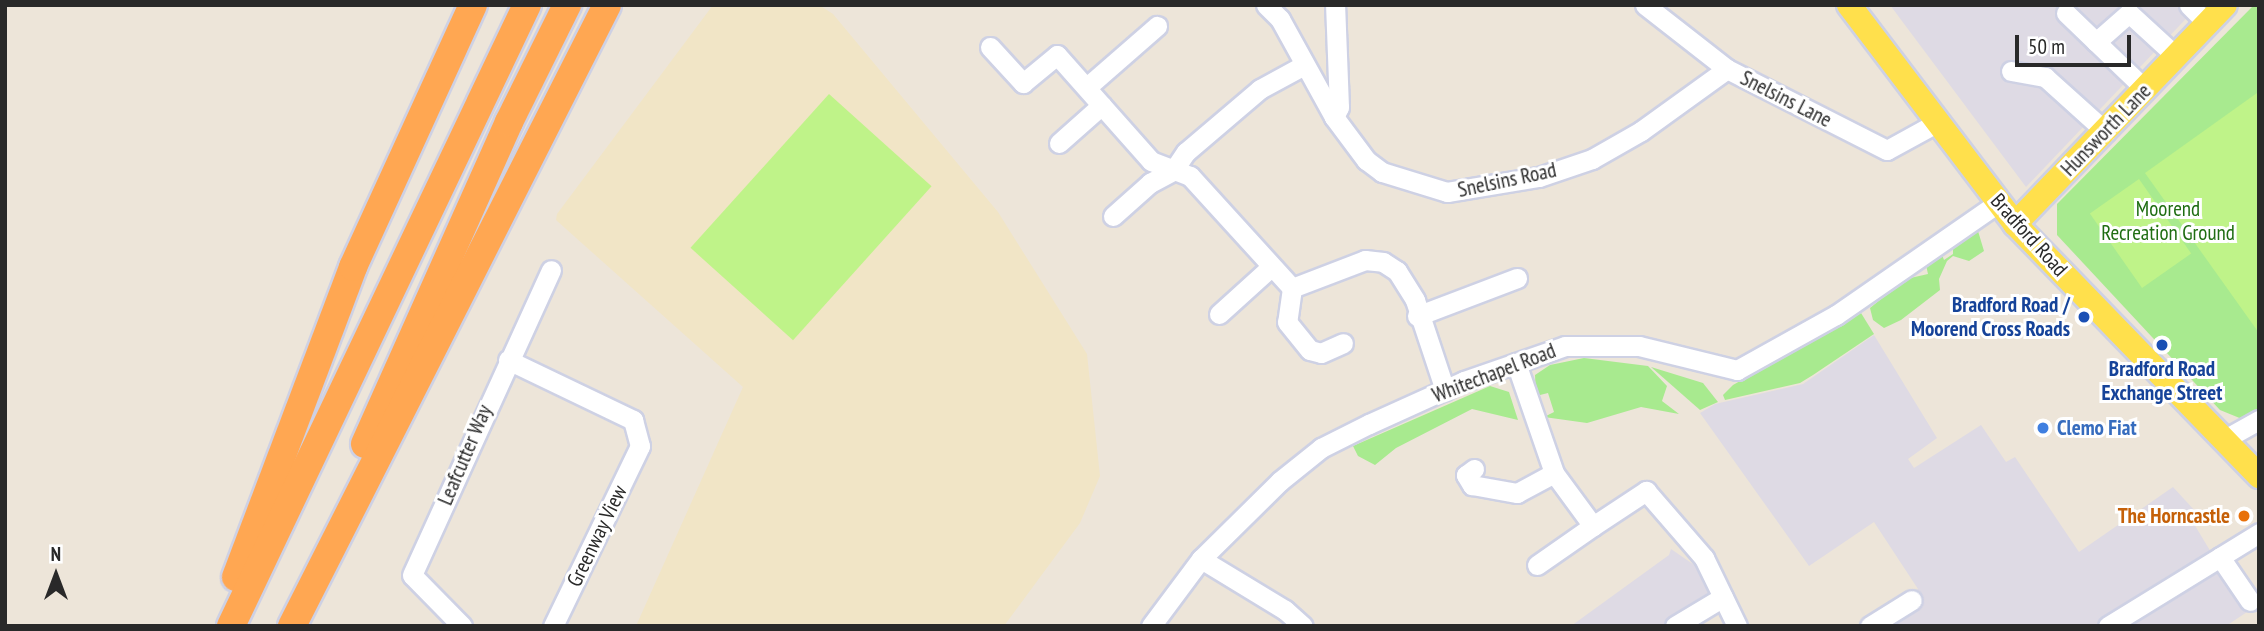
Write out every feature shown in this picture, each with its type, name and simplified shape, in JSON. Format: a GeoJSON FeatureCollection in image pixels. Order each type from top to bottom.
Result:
{"type":"FeatureCollection","features":[{"type":"Feature","properties":{"kind":"highway"},"geometry":{"type":"LineString","coordinates":[[218,626],[353,267],[474,5]]}},
{"type":"Feature","properties":{"kind":"highway"},"geometry":{"type":"LineString","coordinates":[[231,626],[527,5]]}},
{"type":"Feature","properties":{"kind":"highway"},"geometry":{"type":"LineString","coordinates":[[284,626],[509,122],[567,5]]}},
{"type":"Feature","properties":{"kind":"highway"},"geometry":{"type":"LineString","coordinates":[[292,626],[607,5]]}},
{"type":"Feature","properties":{"kind":"highway"},"geometry":{"type":"LineString","coordinates":[[575,72],[615,5]]}},
{"type":"Feature","properties":{"kind":"main road","name":"Bradford Road"},"geometry":{"type":"LineString","coordinates":[[1849,5],[2015,224],[2259,476]]}},
{"type":"Feature","properties":{"kind":"main road","name":"Hunsworth Lane"},"geometry":{"type":"LineString","coordinates":[[2015,224],[2225,5]]}},
{"type":"Feature","properties":{"kind":"street","name":"Snelsins Road"},"geometry":{"type":"LineString","coordinates":[[1266,5],[1280,19],[1352,145],[1382,172],[1447,192],[1539,177],[1592,159],[1641,131],[1727,69]]}},
{"type":"Feature","properties":{"kind":"street"},"geometry":{"type":"LineString","coordinates":[[1334,117],[1339,107],[1335,5]]}},
{"type":"Feature","properties":{"kind":"street","name":"Snelsins Lane"},"geometry":{"type":"LineString","coordinates":[[1645,5],[1727,69],[1887,150],[1938,122]]}},
{"type":"Feature","properties":{"kind":"street"},"geometry":{"type":"LineString","coordinates":[[2189,5],[2207,23]]}},
{"type":"Feature","properties":{"kind":"street"},"geometry":{"type":"LineString","coordinates":[[2066,13],[2145,89]]}},
{"type":"Feature","properties":{"kind":"street"},"geometry":{"type":"LineString","coordinates":[[2096,42],[2129,13],[2176,56]]}},
{"type":"Feature","properties":{"kind":"street"},"geometry":{"type":"LineString","coordinates":[[1087,87],[1157,26]]}},
{"type":"Feature","properties":{"kind":"street"},"geometry":{"type":"LineString","coordinates":[[990,47],[1023,83],[1057,55],[1151,161],[1190,176],[1292,288]]}},
{"type":"Feature","properties":{"kind":"street"},"geometry":{"type":"LineString","coordinates":[[1113,216],[1150,183],[1173,171],[1186,152],[1259,89],[1304,65]]}},
{"type":"Feature","properties":{"kind":"street"},"geometry":{"type":"LineString","coordinates":[[2011,71],[2045,77],[2106,132]]}},
{"type":"Feature","properties":{"kind":"street"},"geometry":{"type":"LineString","coordinates":[[1059,143],[1102,104]]}},
{"type":"Feature","properties":{"kind":"street","name":"Whitechapel Road"},"geometry":{"type":"LineString","coordinates":[[1151,626],[1201,559],[1280,481],[1321,448],[1445,390],[1565,346],[1639,346],[1737,370],[1836,315],[1998,203]]}},
{"type":"Feature","properties":{"kind":"street"},"geometry":{"type":"LineString","coordinates":[[1292,288],[1365,260],[1383,262],[1409,286],[1417,316],[1445,390]]}},
{"type":"Feature","properties":{"kind":"street"},"geometry":{"type":"LineString","coordinates":[[1219,314],[1271,267]]}},
{"type":"Feature","properties":{"kind":"street","name":"Leafcutter Way"},"geometry":{"type":"LineString","coordinates":[[462,626],[412,575],[551,270]]}},
{"type":"Feature","properties":{"kind":"street"},"geometry":{"type":"LineString","coordinates":[[1417,316],[1517,278]]}},
{"type":"Feature","properties":{"kind":"street"},"geometry":{"type":"LineString","coordinates":[[1292,288],[1287,322],[1310,350],[1321,353],[1343,343]]}},
{"type":"Feature","properties":{"kind":"street","name":"Greenway View"},"geometry":{"type":"LineString","coordinates":[[508,360],[633,420],[640,446],[553,626]]}},
{"type":"Feature","properties":{"kind":"street"},"geometry":{"type":"LineString","coordinates":[[1516,363],[1554,473],[1593,526]]}},
{"type":"Feature","properties":{"kind":"street"},"geometry":{"type":"LineString","coordinates":[[2223,440],[2259,420]]}},
{"type":"Feature","properties":{"kind":"street"},"geometry":{"type":"LineString","coordinates":[[1474,469],[1466,475],[1472,485],[1517,493],[1554,473]]}},
{"type":"Feature","properties":{"kind":"street"},"geometry":{"type":"LineString","coordinates":[[1537,565],[1646,491],[1704,558],[1737,626]]}},
{"type":"Feature","properties":{"kind":"street"},"geometry":{"type":"LineString","coordinates":[[2108,626],[2259,533]]}},
{"type":"Feature","properties":{"kind":"street"},"geometry":{"type":"LineString","coordinates":[[2220,557],[2256,607]]}},
{"type":"Feature","properties":{"kind":"street"},"geometry":{"type":"LineString","coordinates":[[1201,559],[1285,610],[1303,626]]}},
{"type":"Feature","properties":{"kind":"street"},"geometry":{"type":"LineString","coordinates":[[1675,626],[1723,597]]}},
{"type":"Feature","properties":{"kind":"street"},"geometry":{"type":"LineString","coordinates":[[1870,626],[1912,600]]}},
{"type":"Feature","properties":{"kind":"shaded area"},"geometry":{"type":"Polygon","coordinates":[[[713,5],[819,5],[833,14],[998,212],[1087,354],[1100,476],[1080,523],[1004,626],[636,626],[743,387],[556,220],[557,214],[713,5]]]}},
{"type":"Feature","properties":{"kind":"shaded area"},"geometry":{"type":"Polygon","coordinates":[[[1890,5],[2199,5],[2026,187],[1890,5]]]}},
{"type":"Feature","properties":{"kind":"shaded area"},"geometry":{"type":"Polygon","coordinates":[[[1874,335],[1937,438],[1908,459],[1914,468],[1981,425],[2006,462],[2015,457],[2079,552],[2173,487],[2196,512],[2191,519],[2247,612],[2226,626],[1858,626],[1918,589],[1874,522],[1809,566],[1700,413],[1715,404],[1803,384],[1874,335]]]}},
{"type":"Feature","properties":{"kind":"shaded area"},"geometry":{"type":"Polygon","coordinates":[[[1671,549],[1700,569],[1720,612],[1696,626],[1571,626],[1669,555],[1671,549]]]}},
{"type":"Feature","properties":{"kind":"green space","name":"Moorend Recreation Ground"},"geometry":{"type":"Polygon","coordinates":[[[2254,5],[2259,5],[2259,409],[2242,419],[2220,410],[2057,235],[2057,204],[2254,5]]]}},
{"type":"Feature","properties":{"kind":"green space"},"geometry":{"type":"Polygon","coordinates":[[[2257,93],[2259,96],[2259,333],[2145,173],[2257,93]]]}},
{"type":"Feature","properties":{"kind":"green space"},"geometry":{"type":"Polygon","coordinates":[[[829,94],[932,186],[793,340],[690,248],[829,94]]]}},
{"type":"Feature","properties":{"kind":"green space"},"geometry":{"type":"Polygon","coordinates":[[[2139,179],[2191,254],[2142,288],[2090,213],[2139,179]]]}},
{"type":"Feature","properties":{"kind":"green space"},"geometry":{"type":"Polygon","coordinates":[[[1970,230],[1978,231],[1984,251],[1969,261],[1953,256],[1947,261],[1939,279],[1940,290],[1901,320],[1884,328],[1873,320],[1870,308],[1906,279],[1928,274],[1926,265],[1942,255],[1944,260],[1953,254],[1953,241],[1970,230]]]}},
{"type":"Feature","properties":{"kind":"green space"},"geometry":{"type":"Polygon","coordinates":[[[1861,313],[1874,334],[1813,375],[1800,383],[1725,400],[1723,395],[1733,385],[1861,313]]]}},
{"type":"Feature","properties":{"kind":"green space"},"geometry":{"type":"Polygon","coordinates":[[[1584,358],[1648,366],[1667,386],[1662,401],[1679,414],[1641,407],[1587,423],[1544,417],[1554,412],[1548,393],[1536,396],[1535,375],[1550,365],[1584,358]]]}},
{"type":"Feature","properties":{"kind":"green space"},"geometry":{"type":"Polygon","coordinates":[[[1651,367],[1703,383],[1718,402],[1700,410],[1651,367]]]}},
{"type":"Feature","properties":{"kind":"green space"},"geometry":{"type":"Polygon","coordinates":[[[1490,386],[1509,392],[1518,420],[1472,409],[1396,448],[1375,465],[1358,456],[1353,446],[1490,386]]]}},
{"type":"Feature","properties":{"kind":"place","name":"Bradford Road / Moorend Cross Roads"},"geometry":{"type":"Point","coordinates":[2084,317]}},
{"type":"Feature","properties":{"kind":"place","name":"Bradford Road Exchange Street"},"geometry":{"type":"Point","coordinates":[2162,345]}},
{"type":"Feature","properties":{"kind":"place","name":"Clemo Fiat"},"geometry":{"type":"Point","coordinates":[2043,428]}},
{"type":"Feature","properties":{"kind":"place","name":"The Horncastle"},"geometry":{"type":"Point","coordinates":[2244,516]}}]}
